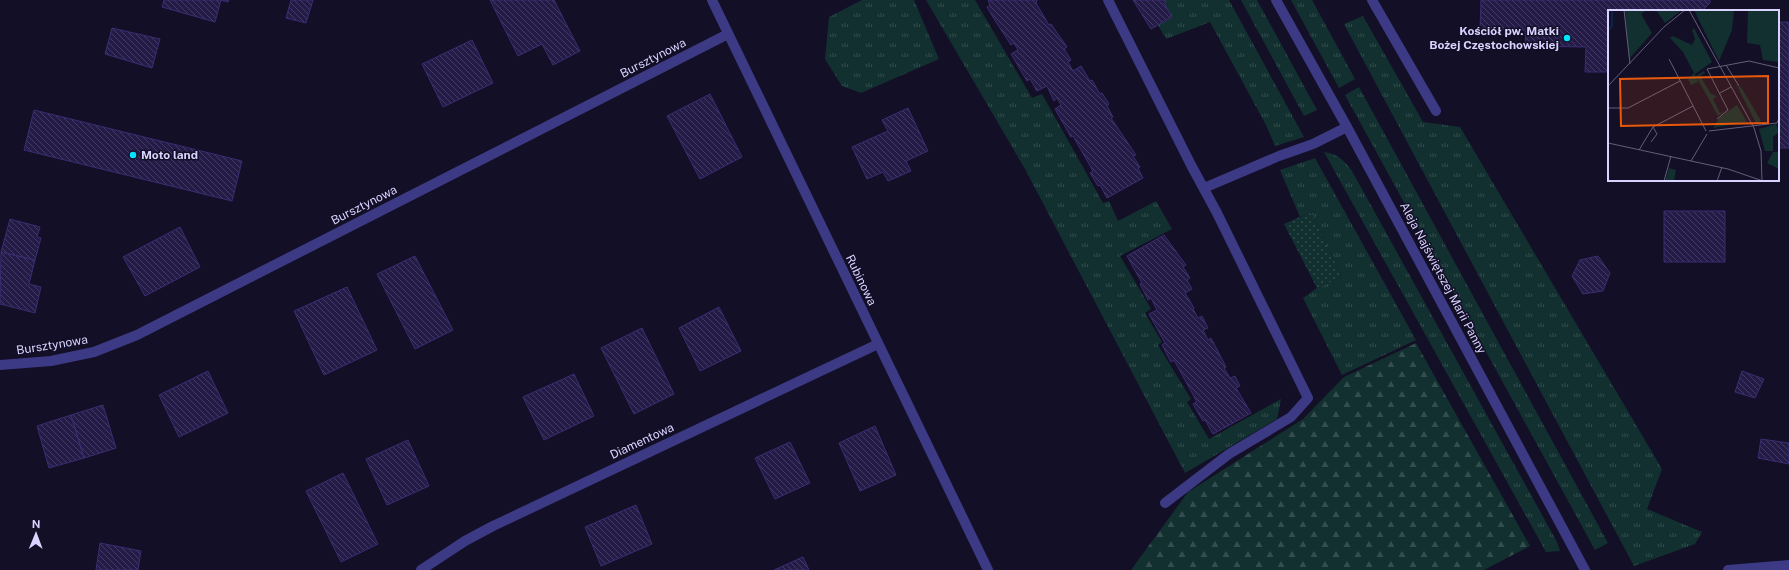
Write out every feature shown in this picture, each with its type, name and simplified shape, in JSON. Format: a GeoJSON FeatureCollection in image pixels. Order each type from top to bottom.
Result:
{"type":"FeatureCollection","features":[{"type":"Feature","properties":{"kind":"street","name":"Rubinowa"},"geometry":{"type":"LineString","coordinates":[[712,0],[988,570]]}},
{"type":"Feature","properties":{"kind":"street"},"geometry":{"type":"LineString","coordinates":[[1108,0],[1204,188],[1308,398],[1291,417],[1229,454],[1165,504]]}},
{"type":"Feature","properties":{"kind":"street","name":"Aleja Najświętszej Marii Panny"},"geometry":{"type":"LineString","coordinates":[[1276,0],[1347,127],[1585,570]]}},
{"type":"Feature","properties":{"kind":"street"},"geometry":{"type":"LineString","coordinates":[[1372,0],[1436,111]]}},
{"type":"Feature","properties":{"kind":"street","name":"Bursztynowa"},"geometry":{"type":"LineString","coordinates":[[0,365],[51,361],[94,352],[137,335],[728,34]]}},
{"type":"Feature","properties":{"kind":"street"},"geometry":{"type":"LineString","coordinates":[[1204,188],[1279,156],[1313,144],[1347,127]]}},
{"type":"Feature","properties":{"kind":"street","name":"Diamentowa"},"geometry":{"type":"LineString","coordinates":[[421,570],[465,541],[493,526],[878,344]]}},
{"type":"Feature","properties":{"kind":"street"},"geometry":{"type":"LineString","coordinates":[[1728,570],[1789,565]]}},
{"type":"Feature","properties":{"kind":"green space"},"geometry":{"type":"Polygon","coordinates":[[[862,0],[914,0],[939,59],[861,93],[842,86],[825,59],[829,17],[862,0]]]}},
{"type":"Feature","properties":{"kind":"green space"},"geometry":{"type":"Polygon","coordinates":[[[926,0],[975,0],[1032,98],[1042,94],[1103,203],[1109,201],[1118,221],[1156,201],[1172,229],[1120,256],[1151,309],[1145,313],[1162,342],[1158,345],[1191,399],[1187,402],[1209,439],[1281,399],[1277,419],[1185,473],[1025,169],[926,0]]]}},
{"type":"Feature","properties":{"kind":"green space"},"geometry":{"type":"Polygon","coordinates":[[[1165,0],[1229,0],[1304,137],[1275,146],[1266,125],[1210,22],[1166,39],[1158,25],[1172,17],[1164,3],[1166,2],[1165,0]]]}},
{"type":"Feature","properties":{"kind":"green space"},"geometry":{"type":"Polygon","coordinates":[[[1241,0],[1257,0],[1317,110],[1304,116],[1241,0]]]}},
{"type":"Feature","properties":{"kind":"green space"},"geometry":{"type":"Polygon","coordinates":[[[1291,0],[1312,0],[1355,79],[1339,88],[1291,0]]]}},
{"type":"Feature","properties":{"kind":"green space"},"geometry":{"type":"Polygon","coordinates":[[[1363,16],[1423,122],[1460,127],[1662,469],[1647,509],[1702,532],[1695,544],[1634,566],[1344,24],[1363,16]]]}},
{"type":"Feature","properties":{"kind":"green space"},"geometry":{"type":"Polygon","coordinates":[[[1359,87],[1608,543],[1595,550],[1345,95],[1359,87]]]}},
{"type":"Feature","properties":{"kind":"green space"},"geometry":{"type":"Polygon","coordinates":[[[1324,152],[1333,154],[1340,158],[1352,171],[1557,542],[1560,551],[1546,552],[1324,152]]]}},
{"type":"Feature","properties":{"kind":"green space"},"geometry":{"type":"Polygon","coordinates":[[[1315,158],[1416,340],[1342,375],[1303,298],[1317,288],[1342,277],[1311,212],[1300,217],[1280,170],[1315,158]]]}},
{"type":"Feature","properties":{"kind":"green space"},"geometry":{"type":"Polygon","coordinates":[[[1311,212],[1342,277],[1317,288],[1284,224],[1311,212]]]}},
{"type":"Feature","properties":{"kind":"green space"},"geometry":{"type":"Polygon","coordinates":[[[1416,343],[1530,546],[1484,570],[1131,570],[1188,492],[1303,419],[1344,377],[1416,343]]]}},
{"type":"Feature","properties":{"kind":"building"},"geometry":{"type":"Polygon","coordinates":[[[164,0],[221,0],[215,22],[162,7],[164,0]]]}},
{"type":"Feature","properties":{"kind":"building"},"geometry":{"type":"Polygon","coordinates":[[[291,0],[313,0],[306,23],[286,18],[291,0]]]}},
{"type":"Feature","properties":{"kind":"building"},"geometry":{"type":"Polygon","coordinates":[[[490,0],[554,0],[580,51],[553,65],[542,44],[518,56],[490,0]]]}},
{"type":"Feature","properties":{"kind":"building"},"geometry":{"type":"Polygon","coordinates":[[[988,0],[1037,0],[1036,3],[1049,25],[1051,24],[1067,47],[1064,49],[1071,60],[1068,62],[1073,71],[1081,66],[1090,81],[1092,80],[1100,94],[1102,93],[1109,104],[1107,106],[1113,117],[1111,118],[1136,155],[1133,156],[1140,167],[1138,168],[1143,178],[1107,198],[1100,185],[1098,186],[1090,173],[1093,171],[1073,136],[1071,137],[1055,109],[1061,105],[1057,98],[1054,101],[1047,86],[1037,91],[1030,79],[1027,81],[1011,54],[1018,50],[1014,43],[1011,45],[987,7],[990,5],[988,0]]]}},
{"type":"Feature","properties":{"kind":"building"},"geometry":{"type":"Polygon","coordinates":[[[1133,0],[1165,0],[1166,2],[1164,3],[1172,17],[1151,29],[1133,0]]]}},
{"type":"Feature","properties":{"kind":"building","name":"Kościół pw. Matki Bożej Częstochowskiej"},"geometry":{"type":"Polygon","coordinates":[[[1481,0],[1710,0],[1710,3],[1703,10],[1608,10],[1608,72],[1585,72],[1586,47],[1526,46],[1525,30],[1480,29],[1481,0]]]}},
{"type":"Feature","properties":{"kind":"building"},"geometry":{"type":"Polygon","coordinates":[[[1779,22],[1789,22],[1789,148],[1779,148],[1779,22]]]}},
{"type":"Feature","properties":{"kind":"building"},"geometry":{"type":"Polygon","coordinates":[[[112,28],[160,39],[152,68],[105,54],[112,28]]]}},
{"type":"Feature","properties":{"kind":"building"},"geometry":{"type":"Polygon","coordinates":[[[472,40],[493,83],[443,107],[422,64],[472,40]]]}},
{"type":"Feature","properties":{"kind":"building"},"geometry":{"type":"Polygon","coordinates":[[[710,94],[742,157],[700,179],[667,116],[710,94]]]}},
{"type":"Feature","properties":{"kind":"building"},"geometry":{"type":"Polygon","coordinates":[[[908,108],[928,151],[906,161],[911,171],[888,181],[883,172],[867,179],[852,147],[888,131],[882,120],[908,108]]]}},
{"type":"Feature","properties":{"kind":"building","name":"Moto land"},"geometry":{"type":"Polygon","coordinates":[[[34,110],[242,161],[232,201],[24,150],[34,110]]]}},
{"type":"Feature","properties":{"kind":"building"},"geometry":{"type":"Polygon","coordinates":[[[1664,211],[1725,211],[1725,262],[1664,262],[1664,211]]]}},
{"type":"Feature","properties":{"kind":"building"},"geometry":{"type":"Polygon","coordinates":[[[10,219],[40,227],[37,237],[41,238],[35,260],[1,252],[10,219]]]}},
{"type":"Feature","properties":{"kind":"building"},"geometry":{"type":"Polygon","coordinates":[[[180,227],[200,267],[145,296],[123,257],[180,227]]]}},
{"type":"Feature","properties":{"kind":"building"},"geometry":{"type":"Polygon","coordinates":[[[1164,235],[1186,265],[1183,267],[1190,278],[1187,280],[1192,289],[1185,293],[1198,318],[1202,316],[1208,328],[1203,330],[1208,340],[1211,338],[1230,378],[1235,376],[1240,386],[1236,388],[1251,413],[1213,434],[1193,404],[1197,402],[1174,360],[1171,362],[1162,345],[1165,343],[1149,314],[1157,310],[1151,298],[1148,300],[1140,284],[1142,283],[1127,256],[1164,235]]]}},
{"type":"Feature","properties":{"kind":"building"},"geometry":{"type":"Polygon","coordinates":[[[1,252],[35,260],[29,284],[41,287],[35,313],[0,304],[1,252]]]}},
{"type":"Feature","properties":{"kind":"building"},"geometry":{"type":"Polygon","coordinates":[[[415,256],[453,330],[415,349],[377,274],[415,256]]]}},
{"type":"Feature","properties":{"kind":"building"},"geometry":{"type":"Polygon","coordinates":[[[1598,256],[1610,273],[1603,291],[1583,294],[1572,276],[1580,260],[1598,256]]]}},
{"type":"Feature","properties":{"kind":"building"},"geometry":{"type":"Polygon","coordinates":[[[347,287],[377,350],[324,375],[294,311],[347,287]]]}},
{"type":"Feature","properties":{"kind":"building"},"geometry":{"type":"Polygon","coordinates":[[[719,307],[741,351],[700,371],[679,328],[719,307]]]}},
{"type":"Feature","properties":{"kind":"building"},"geometry":{"type":"Polygon","coordinates":[[[642,328],[674,394],[634,414],[601,348],[642,328]]]}},
{"type":"Feature","properties":{"kind":"building"},"geometry":{"type":"Polygon","coordinates":[[[208,371],[228,413],[179,437],[159,395],[208,371]]]}},
{"type":"Feature","properties":{"kind":"building"},"geometry":{"type":"Polygon","coordinates":[[[1742,371],[1764,379],[1755,398],[1735,392],[1742,371]]]}},
{"type":"Feature","properties":{"kind":"building"},"geometry":{"type":"Polygon","coordinates":[[[574,374],[594,416],[544,440],[523,397],[574,374]]]}},
{"type":"Feature","properties":{"kind":"building"},"geometry":{"type":"Polygon","coordinates":[[[103,405],[116,448],[84,458],[71,415],[103,405]]]}},
{"type":"Feature","properties":{"kind":"building"},"geometry":{"type":"Polygon","coordinates":[[[71,415],[84,458],[49,468],[37,426],[71,415]]]}},
{"type":"Feature","properties":{"kind":"building"},"geometry":{"type":"Polygon","coordinates":[[[875,426],[896,475],[860,491],[839,443],[875,426]]]}},
{"type":"Feature","properties":{"kind":"building"},"geometry":{"type":"Polygon","coordinates":[[[1761,439],[1789,443],[1789,464],[1758,458],[1761,439]]]}},
{"type":"Feature","properties":{"kind":"building"},"geometry":{"type":"Polygon","coordinates":[[[408,440],[429,486],[387,505],[366,459],[408,440]]]}},
{"type":"Feature","properties":{"kind":"building"},"geometry":{"type":"Polygon","coordinates":[[[790,442],[810,483],[775,499],[755,458],[790,442]]]}},
{"type":"Feature","properties":{"kind":"building"},"geometry":{"type":"Polygon","coordinates":[[[343,473],[378,544],[341,562],[306,491],[343,473]]]}},
{"type":"Feature","properties":{"kind":"building"},"geometry":{"type":"Polygon","coordinates":[[[636,505],[652,544],[601,566],[585,527],[636,505]]]}},
{"type":"Feature","properties":{"kind":"building"},"geometry":{"type":"Polygon","coordinates":[[[100,543],[141,551],[138,570],[96,570],[100,543]]]}},
{"type":"Feature","properties":{"kind":"building"},"geometry":{"type":"Polygon","coordinates":[[[803,557],[809,570],[774,570],[803,557]]]}},
{"type":"Feature","properties":{"kind":"place","name":"Kościół pw. Matki Bożej Częstochowskiej"},"geometry":{"type":"Point","coordinates":[1567,38]}},
{"type":"Feature","properties":{"kind":"place","name":"Moto land"},"geometry":{"type":"Point","coordinates":[133,155]}}]}
